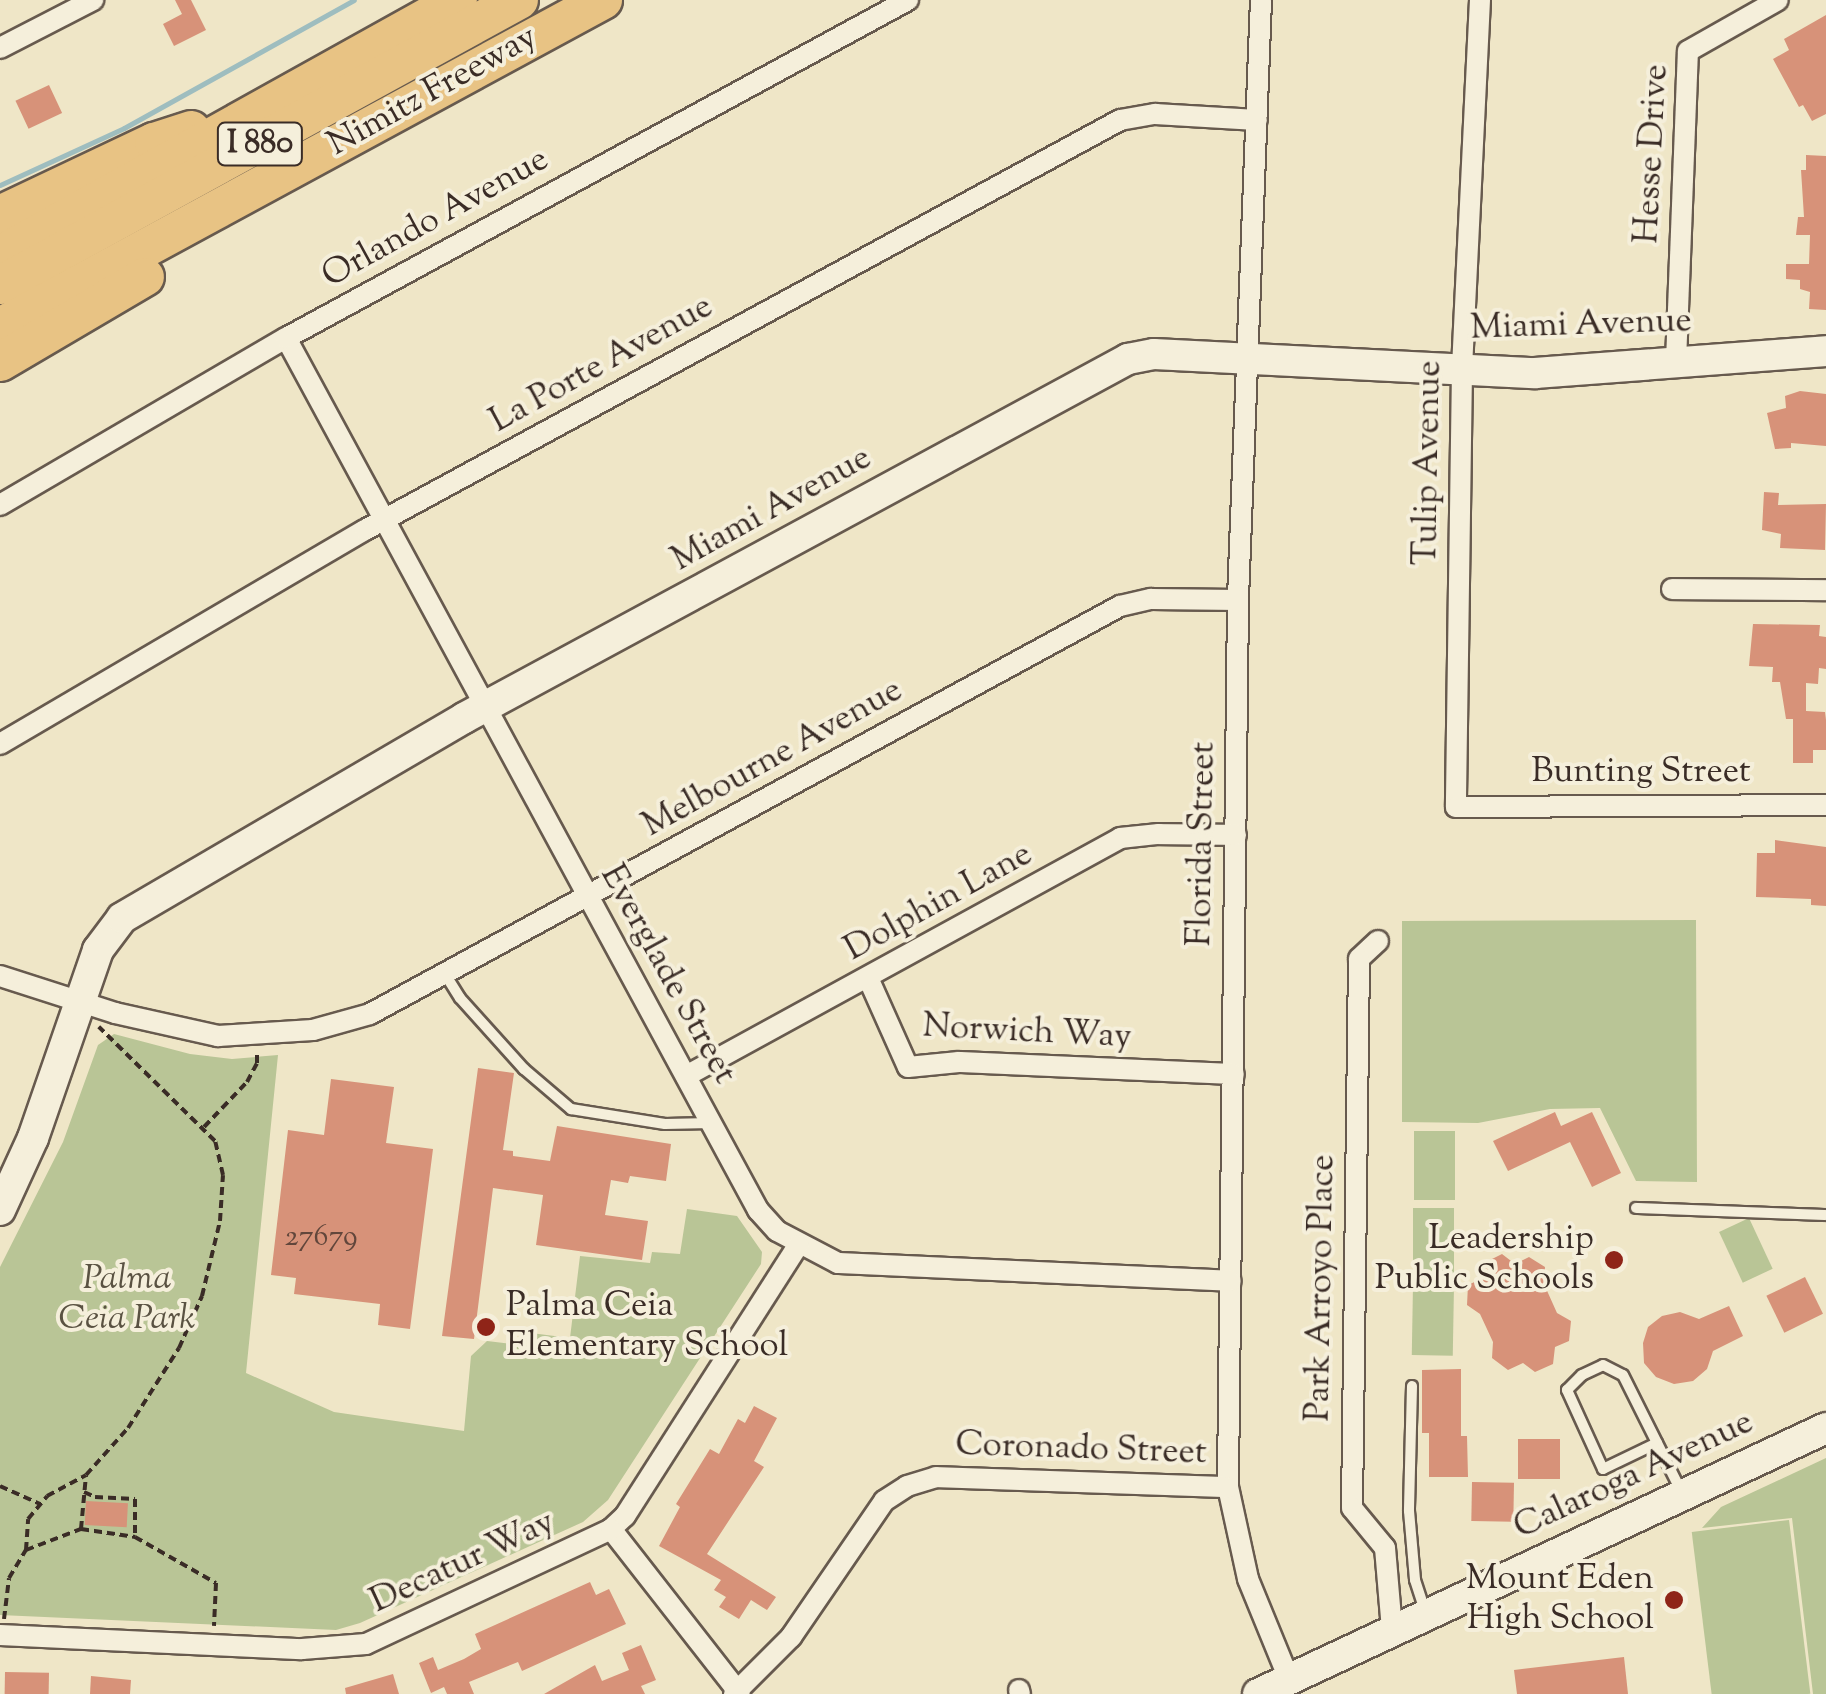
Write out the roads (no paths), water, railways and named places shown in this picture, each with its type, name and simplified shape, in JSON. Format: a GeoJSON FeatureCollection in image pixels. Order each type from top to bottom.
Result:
{"type":"FeatureCollection","features":[{"type":"Feature","properties":{"kind":"highway","name":"Nimitz Freeway"},"geometry":{"type":"LineString","coordinates":[[0,255],[458,0]]}},
{"type":"Feature","properties":{"kind":"highway","name":"I 880"},"geometry":{"type":"LineString","coordinates":[[0,285],[519,0]]}},
{"type":"Feature","properties":{"kind":"highway","name":"I 880"},"geometry":{"type":"LineString","coordinates":[[162,240],[172,212],[560,0]]}},
{"type":"Feature","properties":{"kind":"highway","name":"Nimitz Freeway"},"geometry":{"type":"LineString","coordinates":[[0,327],[603,0]]}},
{"type":"Feature","properties":{"kind":"highway"},"geometry":{"type":"LineString","coordinates":[[0,215],[154,142],[279,103]]}},
{"type":"Feature","properties":{"kind":"highway"},"geometry":{"type":"LineString","coordinates":[[0,362],[264,207],[274,179]]}},
{"type":"Feature","properties":{"kind":"street"},"geometry":{"type":"LineString","coordinates":[[0,48],[94,0]]}},
{"type":"Feature","properties":{"kind":"street","name":"Orlando Avenue"},"geometry":{"type":"LineString","coordinates":[[0,505],[286,338],[908,0]]}},
{"type":"Feature","properties":{"kind":"street","name":"Florida Street"},"geometry":{"type":"LineString","coordinates":[[1261,0],[1238,600],[1228,1487],[1248,1579],[1289,1680]]}},
{"type":"Feature","properties":{"kind":"street","name":"Tulip Avenue"},"geometry":{"type":"LineString","coordinates":[[1456,807],[1462,369],[1480,0]]}},
{"type":"Feature","properties":{"kind":"street","name":"Hesse Drive"},"geometry":{"type":"LineString","coordinates":[[1676,362],[1688,51],[1778,0]]}},
{"type":"Feature","properties":{"kind":"street","name":"La Porte Avenue"},"geometry":{"type":"LineString","coordinates":[[0,744],[383,520],[1120,120],[1156,114],[1257,120]]}},
{"type":"Feature","properties":{"kind":"street","name":"Everglade Street"},"geometry":{"type":"LineString","coordinates":[[286,338],[482,709],[758,1210],[798,1246],[838,1263],[1231,1281]]}},
{"type":"Feature","properties":{"kind":"street","name":"Miami Avenue"},"geometry":{"type":"LineString","coordinates":[[0,1210],[33,1138],[98,950],[122,918],[482,709],[1128,359],[1154,354],[1581,372],[1826,351]]}},
{"type":"Feature","properties":{"kind":"street"},"geometry":{"type":"LineString","coordinates":[[1672,589],[1826,590]]}},
{"type":"Feature","properties":{"kind":"street","name":"Melbourne Avenue"},"geometry":{"type":"LineString","coordinates":[[0,976],[180,1029],[258,1036],[313,1030],[370,1014],[1120,606],[1151,599],[1238,600]]}},
{"type":"Feature","properties":{"kind":"street","name":"Bunting Street"},"geometry":{"type":"LineString","coordinates":[[1456,807],[1826,805]]}},
{"type":"Feature","properties":{"kind":"street","name":"Dolphin Lane"},"geometry":{"type":"LineString","coordinates":[[686,1076],[869,980],[1120,838],[1159,834],[1236,836]]}},
{"type":"Feature","properties":{"kind":"street","name":"Park Arroyo Place"},"geometry":{"type":"LineString","coordinates":[[1378,941],[1359,959],[1352,1508],[1385,1548],[1392,1630]]}},
{"type":"Feature","properties":{"kind":"street","name":"Norwich Way"},"geometry":{"type":"LineString","coordinates":[[869,980],[897,1034],[908,1067],[959,1062],[1234,1074]]}},
{"type":"Feature","properties":{"kind":"street","name":"Decatur Way"},"geometry":{"type":"LineString","coordinates":[[1,1635],[334,1649],[366,1644],[611,1529],[626,1516],[798,1246]]}},
{"type":"Feature","properties":{"kind":"street","name":"Calaroga Avenue"},"geometry":{"type":"LineString","coordinates":[[1258,1694],[1826,1428]]}},
{"type":"Feature","properties":{"kind":"street","name":"Coronado Street"},"geometry":{"type":"LineString","coordinates":[[737,1693],[791,1637],[884,1501],[907,1486],[936,1477],[1228,1487]]}},
{"type":"Feature","properties":{"kind":"street"},"geometry":{"type":"LineString","coordinates":[[611,1529],[737,1693]]}},
{"type":"Feature","properties":{"kind":"lane"},"geometry":{"type":"LineString","coordinates":[[445,974],[460,998],[524,1069],[570,1108],[665,1124],[711,1123]]}},
{"type":"Feature","properties":{"kind":"lane"},"geometry":{"type":"LineString","coordinates":[[1636,1208],[1826,1216]]}},
{"type":"Feature","properties":{"kind":"lane"},"geometry":{"type":"LineString","coordinates":[[1658,1444],[1603,1469],[1567,1390],[1582,1375],[1604,1365],[1624,1375],[1683,1494]]}},
{"type":"Feature","properties":{"kind":"lane"},"geometry":{"type":"LineString","coordinates":[[1412,1386],[1409,1511],[1415,1580],[1426,1614]]}},
{"type":"Feature","properties":{"kind":"waterway"},"geometry":{"type":"LineString","coordinates":[[0,185],[124,128],[354,0]]}},
{"type":"Feature","properties":{"kind":"place","name":"Leadership Public Schools"},"geometry":{"type":"Point","coordinates":[1614,1260]}},
{"type":"Feature","properties":{"kind":"place","name":"Palma Ceia Elementary School"},"geometry":{"type":"Point","coordinates":[486,1327]}},
{"type":"Feature","properties":{"kind":"place","name":"Mount Eden High School"},"geometry":{"type":"Point","coordinates":[1674,1600]}},
{"type":"Feature","properties":{"kind":"park label","name":"Palma Ceia Park"},"geometry":{"type":"Point","coordinates":[127,1300]}}]}
